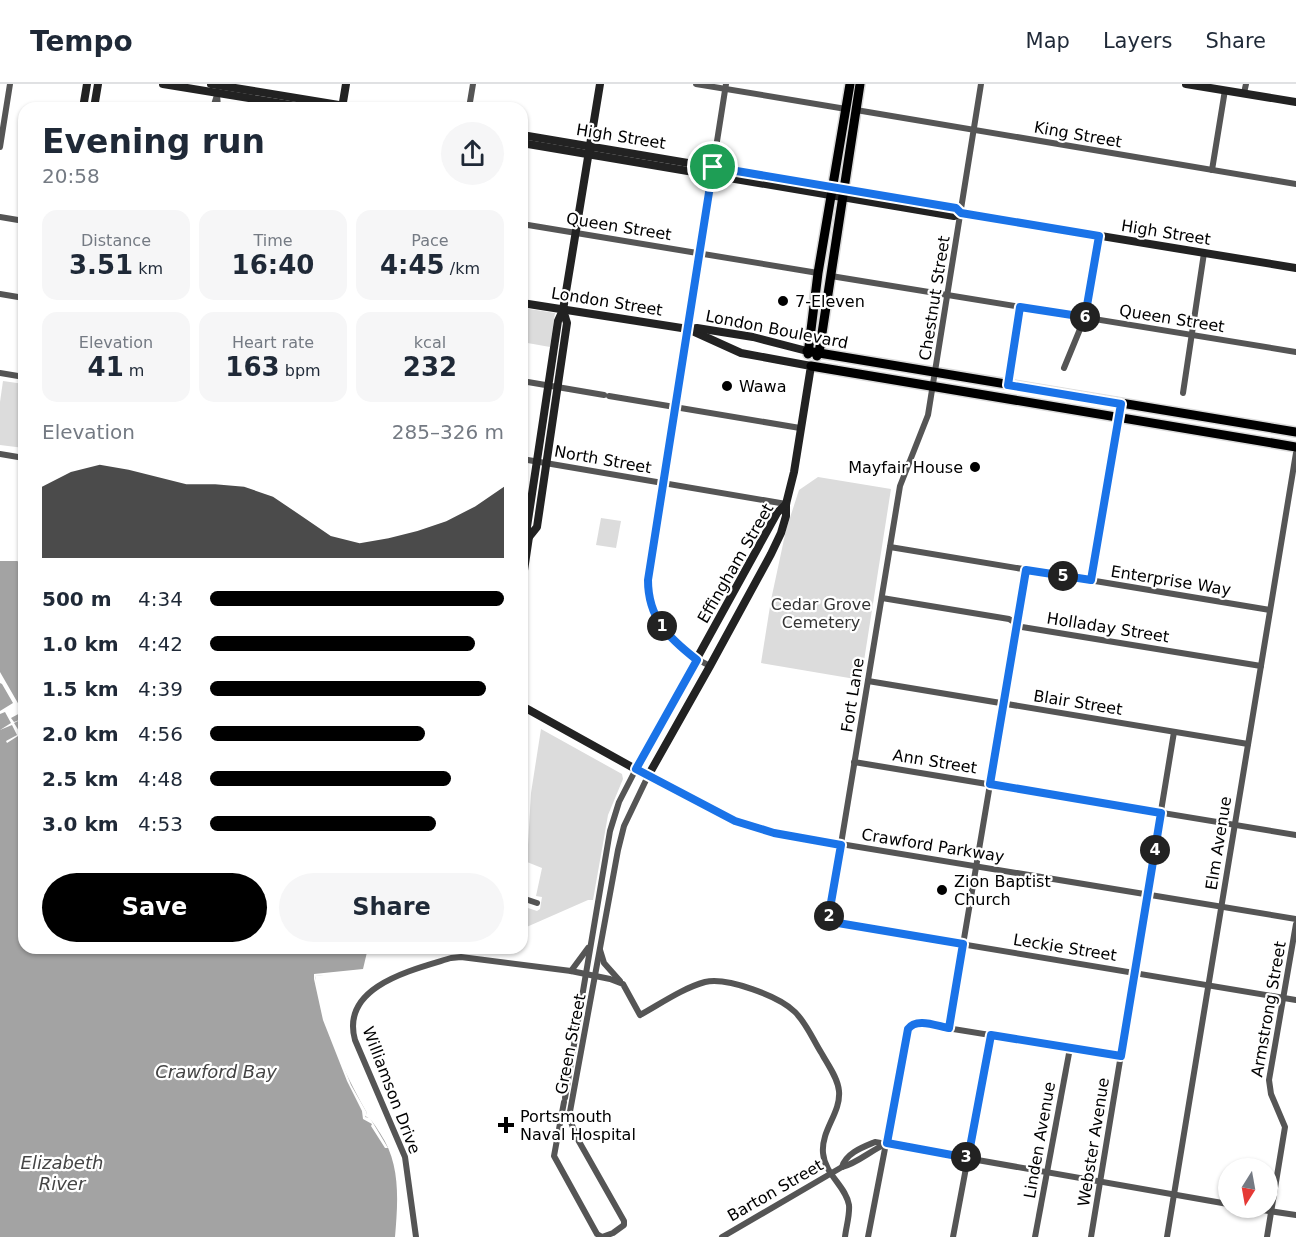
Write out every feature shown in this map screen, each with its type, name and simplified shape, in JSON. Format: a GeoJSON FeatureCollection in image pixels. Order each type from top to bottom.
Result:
{"type":"FeatureCollection","features":[{"type":"Feature","properties":{"kind":"main road"},"geometry":{"type":"LineString","coordinates":[[84,102],[87,84]]}},
{"type":"Feature","properties":{"kind":"main road"},"geometry":{"type":"LineString","coordinates":[[95,102],[98,84]]}},
{"type":"Feature","properties":{"kind":"main road"},"geometry":{"type":"LineString","coordinates":[[163,84],[216,87],[310,102]]}},
{"type":"Feature","properties":{"kind":"main road"},"geometry":{"type":"LineString","coordinates":[[343,102],[346,84]]}},
{"type":"Feature","properties":{"kind":"main road"},"geometry":{"type":"LineString","coordinates":[[528,514],[558,321],[563,310],[600,84]]}},
{"type":"Feature","properties":{"kind":"main road","name":"Effingham Street"},"geometry":{"type":"LineString","coordinates":[[648,776],[771,554],[786,516],[786,504],[811,366],[819,353],[844,194],[851,109],[850,84]]}},
{"type":"Feature","properties":{"kind":"main road","name":"Effingham Street"},"geometry":{"type":"LineString","coordinates":[[811,366],[807,351],[831,191],[851,109],[860,84]]}},
{"type":"Feature","properties":{"kind":"main road"},"geometry":{"type":"LineString","coordinates":[[1186,84],[1214,86],[1225,90],[1245,89],[1296,102]]}},
{"type":"Feature","properties":{"kind":"main road"},"geometry":{"type":"LineString","coordinates":[[216,87],[282,102]]}},
{"type":"Feature","properties":{"kind":"main road","name":"High Street"},"geometry":{"type":"LineString","coordinates":[[528,136],[589,150],[844,194],[956,208],[961,213],[1296,268]]}},
{"type":"Feature","properties":{"kind":"main road","name":"High Street"},"geometry":{"type":"LineString","coordinates":[[528,144],[589,150]]}},
{"type":"Feature","properties":{"kind":"main road","name":"London Street"},"geometry":{"type":"LineString","coordinates":[[528,304],[688,329]]}},
{"type":"Feature","properties":{"kind":"main road"},"geometry":{"type":"LineString","coordinates":[[528,534],[537,527],[547,463],[567,323],[563,310]]}},
{"type":"Feature","properties":{"kind":"main road","name":"London Boulevard"},"geometry":{"type":"LineString","coordinates":[[688,329],[697,328],[753,337],[807,351],[1296,432]]}},
{"type":"Feature","properties":{"kind":"main road","name":"London Boulevard"},"geometry":{"type":"LineString","coordinates":[[688,329],[741,353],[1296,447]]}},
{"type":"Feature","properties":{"kind":"main road","name":"Effingham Street"},"geometry":{"type":"LineString","coordinates":[[636,769],[777,513],[786,504]]}},
{"type":"Feature","properties":{"kind":"main road","name":"Crawford Parkway"},"geometry":{"type":"LineString","coordinates":[[528,709],[648,776]]}},
{"type":"Feature","properties":{"kind":"street"},"geometry":{"type":"LineString","coordinates":[[0,147],[10,84]]}},
{"type":"Feature","properties":{"kind":"street"},"geometry":{"type":"LineString","coordinates":[[471,102],[473,84]]}},
{"type":"Feature","properties":{"kind":"street","name":"King Street"},"geometry":{"type":"LineString","coordinates":[[696,84],[726,86],[1296,184]]}},
{"type":"Feature","properties":{"kind":"street","name":"Chestnut Street"},"geometry":{"type":"LineString","coordinates":[[936,373],[981,84]]}},
{"type":"Feature","properties":{"kind":"street"},"geometry":{"type":"LineString","coordinates":[[711,666],[697,660],[671,639],[657,619],[651,604],[648,580],[726,86]]}},
{"type":"Feature","properties":{"kind":"street"},"geometry":{"type":"LineString","coordinates":[[214,102],[216,87]]}},
{"type":"Feature","properties":{"kind":"street"},"geometry":{"type":"LineString","coordinates":[[216,87],[217,102]]}},
{"type":"Feature","properties":{"kind":"street"},"geometry":{"type":"LineString","coordinates":[[1212,170],[1225,90]]}},
{"type":"Feature","properties":{"kind":"street"},"geometry":{"type":"LineString","coordinates":[[0,217],[18,220]]}},
{"type":"Feature","properties":{"kind":"street","name":"Queen Street"},"geometry":{"type":"LineString","coordinates":[[528,225],[818,273]]}},
{"type":"Feature","properties":{"kind":"street"},"geometry":{"type":"LineString","coordinates":[[1064,368],[1085,317],[1099,236]]}},
{"type":"Feature","properties":{"kind":"street"},"geometry":{"type":"LineString","coordinates":[[1183,393],[1204,253]]}},
{"type":"Feature","properties":{"kind":"street","name":"Queen Street"},"geometry":{"type":"LineString","coordinates":[[831,276],[1296,352]]}},
{"type":"Feature","properties":{"kind":"street"},"geometry":{"type":"LineString","coordinates":[[0,294],[18,297]]}},
{"type":"Feature","properties":{"kind":"street"},"geometry":{"type":"LineString","coordinates":[[1008,385],[1020,307]]}},
{"type":"Feature","properties":{"kind":"street","name":"Fort Lane"},"geometry":{"type":"LineString","coordinates":[[830,920],[829,914],[900,486],[927,423],[936,373]]}},
{"type":"Feature","properties":{"kind":"street"},"geometry":{"type":"LineString","coordinates":[[0,374],[18,376]]}},
{"type":"Feature","properties":{"kind":"street"},"geometry":{"type":"LineString","coordinates":[[528,382],[800,428]]}},
{"type":"Feature","properties":{"kind":"street"},"geometry":{"type":"LineString","coordinates":[[1091,580],[1121,404]]}},
{"type":"Feature","properties":{"kind":"street","name":"Elm Avenue"},"geometry":{"type":"LineString","coordinates":[[1167,1237],[1296,453]]}},
{"type":"Feature","properties":{"kind":"street"},"geometry":{"type":"LineString","coordinates":[[0,454],[18,457]]}},
{"type":"Feature","properties":{"kind":"street","name":"North Street"},"geometry":{"type":"LineString","coordinates":[[528,460],[786,504]]}},
{"type":"Feature","properties":{"kind":"street","name":"Enterprise Way"},"geometry":{"type":"LineString","coordinates":[[890,547],[1270,610]]}},
{"type":"Feature","properties":{"kind":"street"},"geometry":{"type":"LineString","coordinates":[[949,1028],[1026,570]]}},
{"type":"Feature","properties":{"kind":"street","name":"Holladay Street"},"geometry":{"type":"LineString","coordinates":[[882,598],[1009,619],[1022,627],[1261,666]]}},
{"type":"Feature","properties":{"kind":"street","name":"Blair Street"},"geometry":{"type":"LineString","coordinates":[[868,681],[1248,744]]}},
{"type":"Feature","properties":{"kind":"street","name":"Webster Avenue"},"geometry":{"type":"LineString","coordinates":[[1091,1237],[1174,732]]}},
{"type":"Feature","properties":{"kind":"street","name":"Ann Street"},"geometry":{"type":"LineString","coordinates":[[854,762],[1296,835]]}},
{"type":"Feature","properties":{"kind":"street","name":"Effingham Street"},"geometry":{"type":"LineString","coordinates":[[599,901],[614,817],[636,769]]}},
{"type":"Feature","properties":{"kind":"street","name":"Effingham Street"},"geometry":{"type":"LineString","coordinates":[[608,902],[624,826],[648,776]]}},
{"type":"Feature","properties":{"kind":"street","name":"Crawford Parkway"},"geometry":{"type":"LineString","coordinates":[[648,776],[735,821],[774,833],[1296,920]]}},
{"type":"Feature","properties":{"kind":"street"},"geometry":{"type":"LineString","coordinates":[[528,900],[537,903]]}},
{"type":"Feature","properties":{"kind":"street","name":"Green Street"},"geometry":{"type":"LineString","coordinates":[[599,901],[554,1156],[597,1234],[602,1237],[613,1233],[624,1225],[624,1221],[577,1138],[569,1117],[608,902]]}},
{"type":"Feature","properties":{"kind":"street","name":"Leckie Street"},"geometry":{"type":"LineString","coordinates":[[830,920],[835,923],[1296,1000]]}},
{"type":"Feature","properties":{"kind":"street","name":"Armstrong Street"},"geometry":{"type":"LineString","coordinates":[[1278,1169],[1285,1127],[1271,1094],[1269,1080],[1296,924]]}},
{"type":"Feature","properties":{"kind":"street"},"geometry":{"type":"LineString","coordinates":[[571,971],[591,945]]}},
{"type":"Feature","properties":{"kind":"street"},"geometry":{"type":"LineString","coordinates":[[600,948],[604,963],[623,984],[640,1015],[691,987],[715,981],[726,981],[747,988],[771,997],[792,1009],[807,1028],[833,1074],[839,1090],[838,1102],[824,1136],[822,1147],[825,1166],[849,1204],[845,1237]]}},
{"type":"Feature","properties":{"kind":"street","name":"Williamson Drive"},"geometry":{"type":"LineString","coordinates":[[416,1237],[405,1157],[353,1033],[353,1021],[358,1006],[371,992],[388,981],[451,958],[468,958],[571,971],[623,984]]}},
{"type":"Feature","properties":{"kind":"street"},"geometry":{"type":"LineString","coordinates":[[868,1237],[908,1029],[911,1024],[1121,1056]]}},
{"type":"Feature","properties":{"kind":"street"},"geometry":{"type":"LineString","coordinates":[[953,1237],[991,1035]]}},
{"type":"Feature","properties":{"kind":"street","name":"Linden Avenue"},"geometry":{"type":"LineString","coordinates":[[1035,1237],[1070,1048]]}},
{"type":"Feature","properties":{"kind":"street","name":"Barton Street"},"geometry":{"type":"LineString","coordinates":[[722,1237],[842,1167],[844,1160],[854,1152],[875,1142],[887,1143]]}},
{"type":"Feature","properties":{"kind":"street"},"geometry":{"type":"LineString","coordinates":[[887,1143],[1218,1202]]}},
{"type":"Feature","properties":{"kind":"street"},"geometry":{"type":"LineString","coordinates":[[1278,1212],[1296,1215]]}},
{"type":"Feature","properties":{"kind":"street","name":"Armstrong Street"},"geometry":{"type":"LineString","coordinates":[[1267,1237],[1270,1218]]}},
{"type":"Feature","properties":{"kind":"green space"},"geometry":{"type":"Polygon","coordinates":[[[528,309],[555,313],[550,347],[528,343],[528,309]]]}},
{"type":"Feature","properties":{"kind":"green space"},"geometry":{"type":"Polygon","coordinates":[[[3,381],[18,383],[18,447],[0,445],[0,402],[3,381]]]}},
{"type":"Feature","properties":{"kind":"green space","name":"Cedar Grove Cemetery"},"geometry":{"type":"Polygon","coordinates":[[[818,477],[891,489],[861,680],[761,663],[771,600],[786,530],[799,490],[818,477]]]}},
{"type":"Feature","properties":{"kind":"green space"},"geometry":{"type":"Polygon","coordinates":[[[601,518],[621,521],[616,548],[596,545],[601,518]]]}},
{"type":"Feature","properties":{"kind":"green space"},"geometry":{"type":"Polygon","coordinates":[[[541,729],[622,774],[623,779],[608,815],[593,900],[588,900],[528,926],[528,908],[537,911],[540,909],[542,897],[536,896],[542,868],[528,862],[531,793],[541,729]]]}},
{"type":"Feature","properties":{"kind":"water","name":"Crawford Bay"},"geometry":{"type":"Polygon","coordinates":[[[0,561],[17,561],[18,954],[368,954],[367,970],[315,976],[328,1029],[342,1064],[367,1113],[365,1116],[377,1128],[392,1157],[397,1210],[395,1237],[0,1237],[0,561]]]}},
{"type":"Feature","properties":{"kind":"pier"},"geometry":{"type":"Polygon","coordinates":[[[0,672],[18,703],[18,714],[11,718],[14,722],[18,720],[14,723],[18,729],[18,736],[7,743],[6,741],[17,735],[12,725],[0,730],[11,723],[5,712],[0,714],[0,711],[13,703],[0,683],[0,672]]]}},
{"type":"Feature","properties":{"kind":"pier"},"geometry":{"type":"Polygon","coordinates":[[[367,954],[371,954],[370,971],[367,973],[315,976],[326,1021],[351,1085],[367,1113],[365,1117],[370,1118],[388,1148],[385,1148],[371,1126],[372,1124],[363,1119],[362,1111],[347,1081],[323,1020],[314,979],[314,974],[363,969],[367,954]]]}},
{"type":"Feature","properties":{"kind":"place","name":"7-Eleven"},"geometry":{"type":"Point","coordinates":[783,301]}},
{"type":"Feature","properties":{"kind":"place","name":"Wawa"},"geometry":{"type":"Point","coordinates":[727,386]}},
{"type":"Feature","properties":{"kind":"place","name":"Mayfair House"},"geometry":{"type":"Point","coordinates":[975,467]}},
{"type":"Feature","properties":{"kind":"place","name":"Zion Baptist Church"},"geometry":{"type":"Point","coordinates":[942,890]}},
{"type":"Feature","properties":{"kind":"place","name":"Portsmouth Naval Hospital"},"geometry":{"type":"Point","coordinates":[506,1125]}},
{"type":"Feature","properties":{"kind":"route"},"geometry":{"type":"LineString","coordinates":[[713,167],[956,208],[961,213],[1099,236],[1085,317],[1020,307],[1008,385],[1121,404],[1091,580],[1026,570],[990,784],[1161,813],[1121,1056],[991,1035],[968,1158],[887,1143],[908,1029],[911,1024],[916,1023],[949,1028],[963,944],[832,922],[829,914],[841,845],[774,833],[735,821],[636,769],[697,660],[671,639],[657,619],[651,604],[648,580],[713,167]]}},
{"type":"Feature","properties":{"kind":"water label","name":"Elizabeth River"},"geometry":{"type":"Point","coordinates":[62,1173]}}]}
